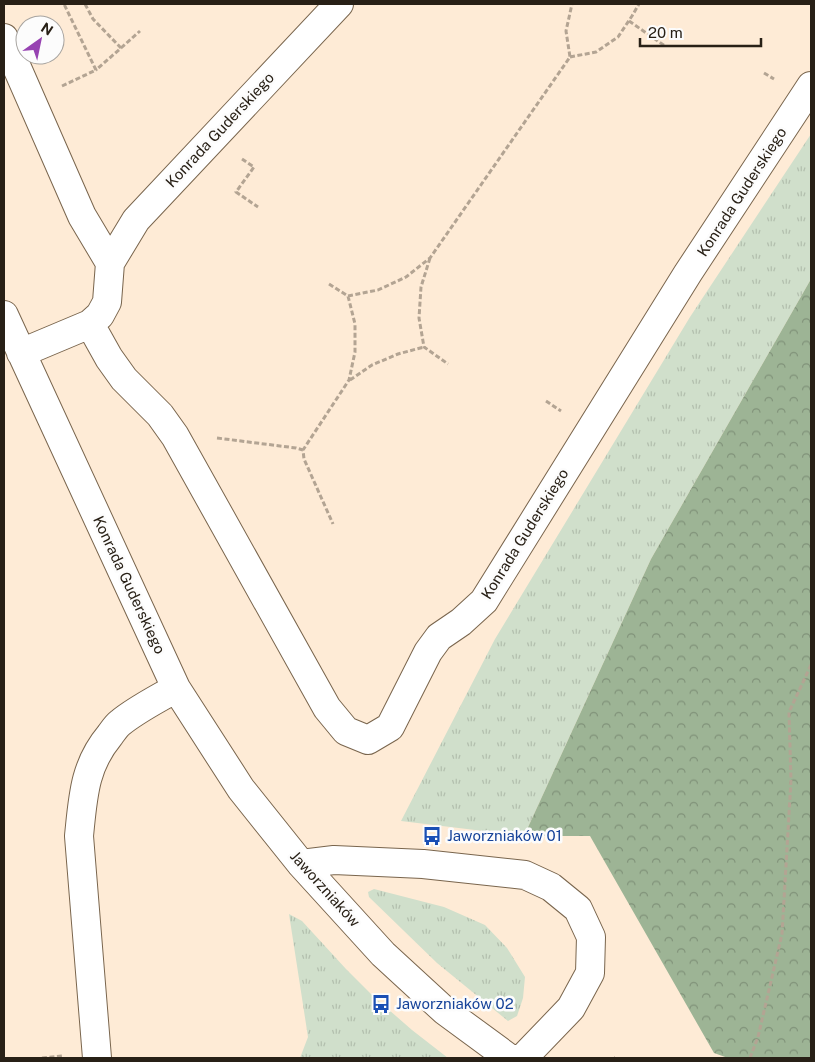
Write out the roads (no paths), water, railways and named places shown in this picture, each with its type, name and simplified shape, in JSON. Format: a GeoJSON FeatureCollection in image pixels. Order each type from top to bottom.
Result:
{"type":"FeatureCollection","features":[{"type":"Feature","properties":{"kind":"street","name":"Konrada Guderskiego"},"geometry":{"type":"LineString","coordinates":[[21,353],[90,324],[100,315],[107,302],[110,263],[136,220],[338,4]]}},
{"type":"Feature","properties":{"kind":"street"},"geometry":{"type":"LineString","coordinates":[[4,38],[82,216],[110,263]]}},
{"type":"Feature","properties":{"kind":"street","name":"Konrada Guderskiego"},"geometry":{"type":"LineString","coordinates":[[90,324],[109,358],[124,379],[160,415],[175,436],[326,708],[346,731],[368,740],[390,727],[428,652],[439,636],[461,622],[484,601],[688,273],[811,86]]}},
{"type":"Feature","properties":{"kind":"street","name":"Konrada Guderskiego"},"geometry":{"type":"LineString","coordinates":[[4,315],[176,688]]}},
{"type":"Feature","properties":{"kind":"street"},"geometry":{"type":"LineString","coordinates":[[97,1058],[79,836],[82,800],[88,774],[101,745],[119,724],[176,688]]}},
{"type":"Feature","properties":{"kind":"street","name":"Jaworzniaków"},"geometry":{"type":"LineString","coordinates":[[176,688],[241,789],[300,864],[384,954],[445,1011],[509,1058]]}},
{"type":"Feature","properties":{"kind":"street"},"geometry":{"type":"LineString","coordinates":[[300,864],[334,860],[423,864],[525,875],[551,887],[578,909],[591,937],[590,973],[571,1008],[523,1058]]}},
{"type":"Feature","properties":{"kind":"place","name":"Jaworzniaków 01"},"geometry":{"type":"Point","coordinates":[432,836]}},
{"type":"Feature","properties":{"kind":"place","name":"Jaworzniaków 02"},"geometry":{"type":"Point","coordinates":[381,1004]}}]}
